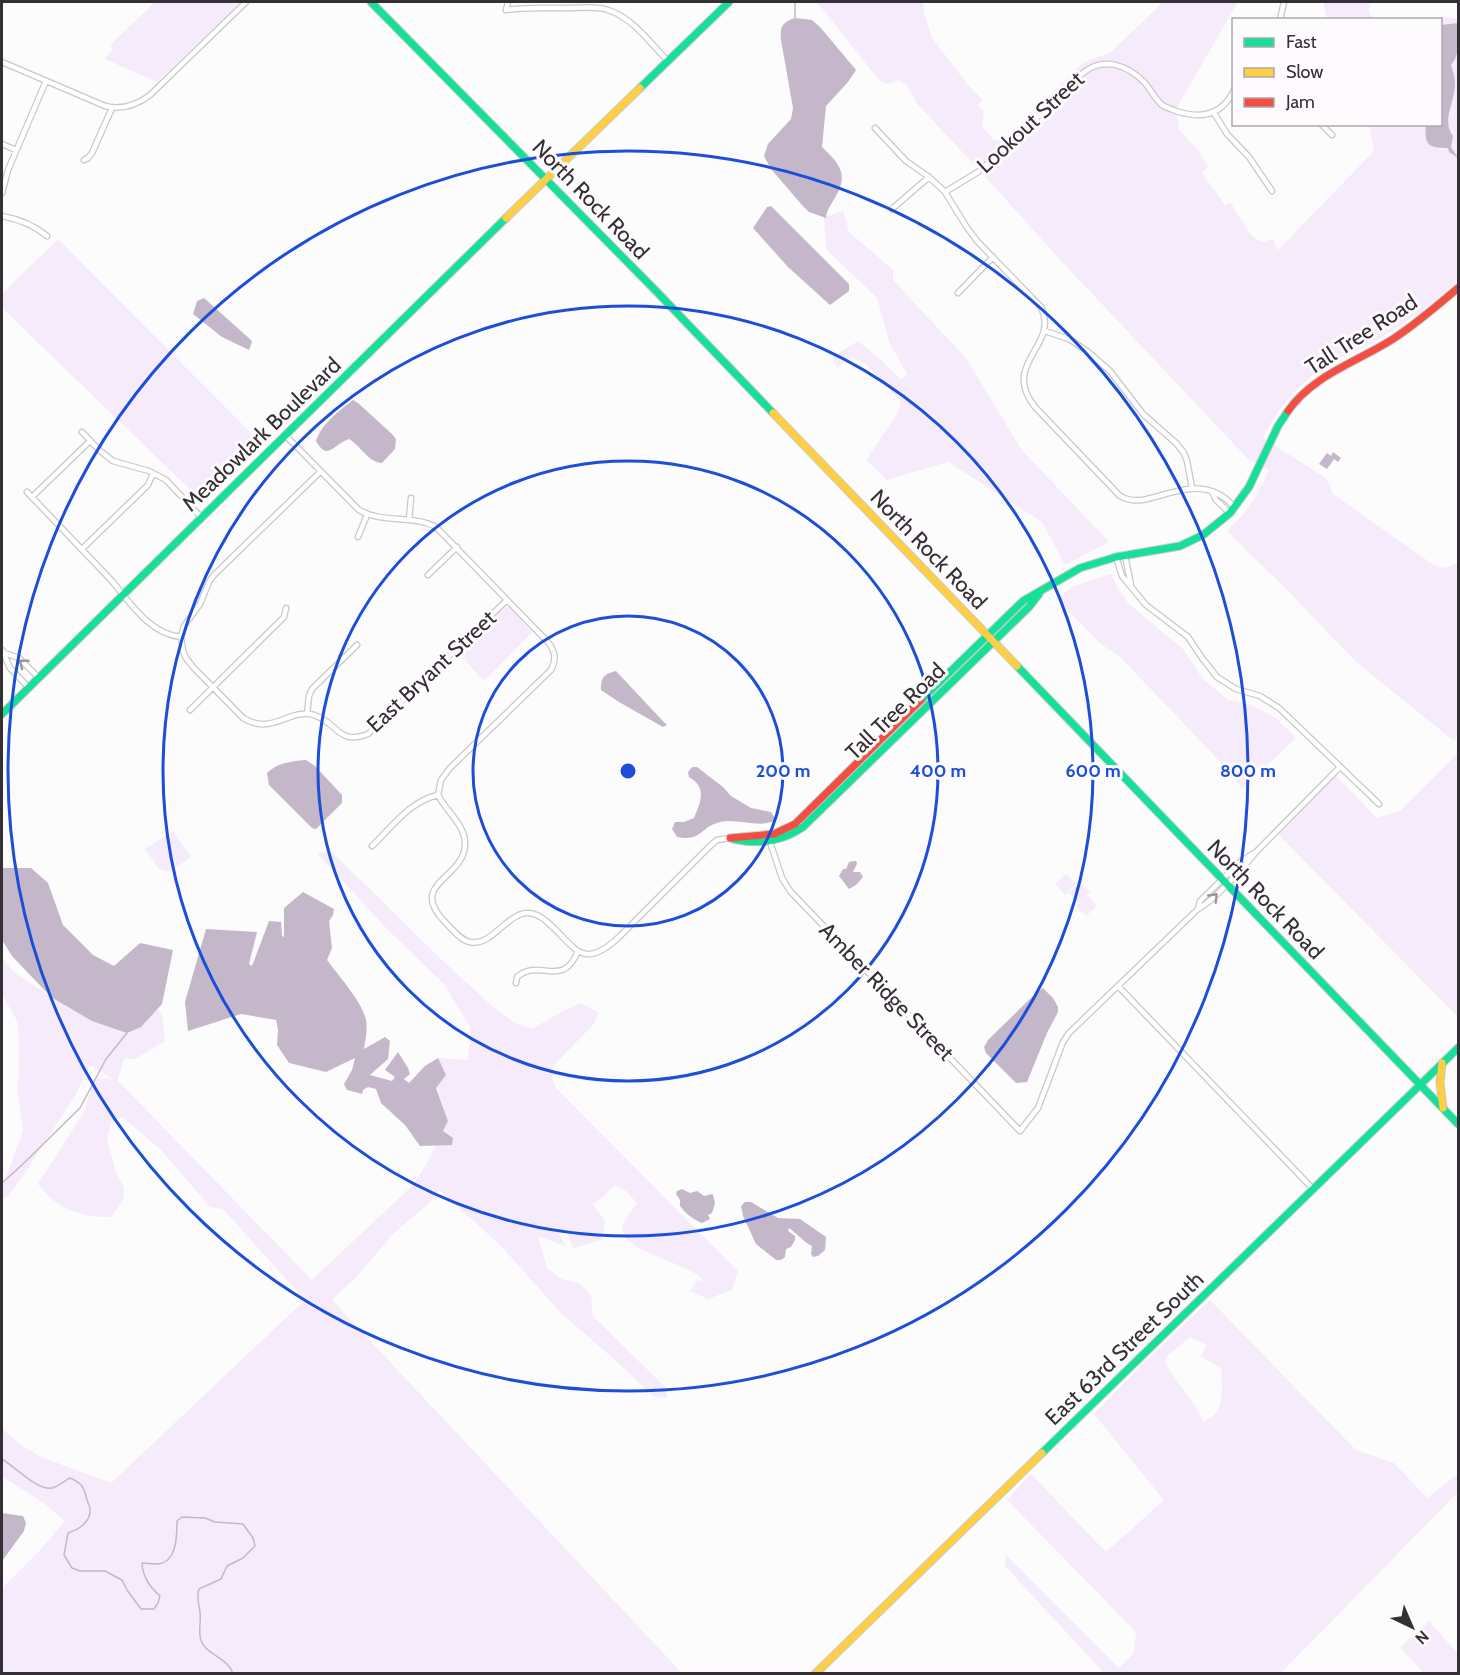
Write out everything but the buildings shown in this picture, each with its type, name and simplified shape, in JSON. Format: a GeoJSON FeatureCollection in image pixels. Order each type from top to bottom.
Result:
{"type":"FeatureCollection","features":[{"type":"Feature","properties":{"kind":"main road","name":"North Rock Road"},"geometry":{"type":"LineString","coordinates":[[371,2],[546,178],[1458,1124]]}},
{"type":"Feature","properties":{"kind":"main road","name":"Meadowlark Boulevard"},"geometry":{"type":"LineString","coordinates":[[2,714],[546,178],[729,2]]}},
{"type":"Feature","properties":{"kind":"main road","name":"Tall Tree Road"},"geometry":{"type":"LineString","coordinates":[[730,838],[743,842],[770,842],[794,834],[990,639],[1023,601],[1080,568],[1116,557],[1180,546],[1203,535],[1232,510],[1249,487],[1278,426],[1293,404],[1306,391],[1329,374],[1391,340],[1421,319],[1458,288]]}},
{"type":"Feature","properties":{"kind":"main road","name":"Tall Tree Road"},"geometry":{"type":"LineString","coordinates":[[730,838],[774,834],[795,824],[990,639]]}},
{"type":"Feature","properties":{"kind":"main road","name":"East 63rd Street South"},"geometry":{"type":"LineString","coordinates":[[815,1674],[1458,1048]]}},
{"type":"Feature","properties":{"kind":"main road"},"geometry":{"type":"LineString","coordinates":[[1442,1064],[1440,1083],[1443,1108]]}},
{"type":"Feature","properties":{"kind":"street"},"geometry":{"type":"LineString","coordinates":[[2,62],[112,108],[129,106],[150,95],[246,2]]}},
{"type":"Feature","properties":{"kind":"street"},"geometry":{"type":"LineString","coordinates":[[507,2],[506,10],[522,8],[608,9],[637,28],[668,61]]}},
{"type":"Feature","properties":{"kind":"street"},"geometry":{"type":"LineString","coordinates":[[1280,18],[1284,2]]}},
{"type":"Feature","properties":{"kind":"street","name":"Lookout Street"},"geometry":{"type":"LineString","coordinates":[[945,192],[978,172],[996,157],[1083,73],[1095,65],[1110,63],[1124,68],[1140,79],[1160,103],[1168,108],[1197,116],[1214,112]]}},
{"type":"Feature","properties":{"kind":"street"},"geometry":{"type":"LineString","coordinates":[[2,193],[8,170],[46,81]]}},
{"type":"Feature","properties":{"kind":"street"},"geometry":{"type":"LineString","coordinates":[[1232,92],[1226,103],[1214,112],[1227,134],[1249,157],[1272,191]]}},
{"type":"Feature","properties":{"kind":"street"},"geometry":{"type":"LineString","coordinates":[[84,160],[92,153],[112,108]]}},
{"type":"Feature","properties":{"kind":"street"},"geometry":{"type":"LineString","coordinates":[[1323,126],[1332,135]]}},
{"type":"Feature","properties":{"kind":"street"},"geometry":{"type":"LineString","coordinates":[[875,128],[906,161],[945,192],[966,226],[1041,306],[1045,316],[1044,331],[1027,362],[1024,375],[1027,394],[1035,407],[1120,496],[1136,501],[1199,488],[1221,495],[1232,510]]}},
{"type":"Feature","properties":{"kind":"street"},"geometry":{"type":"LineString","coordinates":[[2,144],[16,150]]}},
{"type":"Feature","properties":{"kind":"street"},"geometry":{"type":"LineString","coordinates":[[892,208],[929,177]]}},
{"type":"Feature","properties":{"kind":"street"},"geometry":{"type":"LineString","coordinates":[[2,216],[20,221],[47,236]]}},
{"type":"Feature","properties":{"kind":"street"},"geometry":{"type":"LineString","coordinates":[[958,293],[993,257]]}},
{"type":"Feature","properties":{"kind":"street"},"geometry":{"type":"LineString","coordinates":[[1044,331],[1064,336],[1074,342],[1110,371],[1143,414],[1184,453],[1192,488]]}},
{"type":"Feature","properties":{"kind":"street"},"geometry":{"type":"LineString","coordinates":[[82,432],[113,461],[153,473],[166,480],[201,517]]}},
{"type":"Feature","properties":{"kind":"street"},"geometry":{"type":"LineString","coordinates":[[285,435],[353,505],[367,515],[421,521],[436,527],[552,646],[555,652],[557,661],[551,670],[450,768],[441,780],[438,795],[461,829],[465,844],[464,854],[458,864],[433,892],[431,899],[433,906],[441,918],[462,938],[473,943],[488,938],[517,915],[533,914],[545,920],[578,951],[573,963],[562,970],[552,972],[527,970],[517,976],[516,983]]}},
{"type":"Feature","properties":{"kind":"street"},"geometry":{"type":"LineString","coordinates":[[32,497],[90,441]]}},
{"type":"Feature","properties":{"kind":"street"},"geometry":{"type":"LineString","coordinates":[[320,472],[214,575],[200,604],[186,623],[182,636],[183,651],[186,658],[238,714],[254,723],[270,724],[307,714],[312,690],[357,645]]}},
{"type":"Feature","properties":{"kind":"street"},"geometry":{"type":"LineString","coordinates":[[82,549],[148,484],[153,473]]}},
{"type":"Feature","properties":{"kind":"street"},"geometry":{"type":"LineString","coordinates":[[27,492],[155,627],[169,634],[182,636]]}},
{"type":"Feature","properties":{"kind":"street"},"geometry":{"type":"LineString","coordinates":[[409,519],[411,498]]}},
{"type":"Feature","properties":{"kind":"street"},"geometry":{"type":"LineString","coordinates":[[358,537],[367,515]]}},
{"type":"Feature","properties":{"kind":"street"},"geometry":{"type":"LineString","coordinates":[[428,575],[457,547]]}},
{"type":"Feature","properties":{"kind":"street"},"geometry":{"type":"LineString","coordinates":[[1125,556],[1132,588]]}},
{"type":"Feature","properties":{"kind":"street"},"geometry":{"type":"LineString","coordinates":[[1116,557],[1122,576],[1146,605],[1188,637],[1217,677],[1236,689],[1260,696],[1279,708],[1379,804]]}},
{"type":"Feature","properties":{"kind":"street","name":"East Bryant Street"},"geometry":{"type":"LineString","coordinates":[[307,714],[320,717],[338,732],[352,739],[363,736],[373,730],[507,600]]}},
{"type":"Feature","properties":{"kind":"street"},"geometry":{"type":"LineString","coordinates":[[190,710],[284,617],[286,608]]}},
{"type":"Feature","properties":{"kind":"street"},"geometry":{"type":"LineString","coordinates":[[3,652],[19,658],[39,678]]}},
{"type":"Feature","properties":{"kind":"street"},"geometry":{"type":"LineString","coordinates":[[3,652],[10,668],[29,688]]}},
{"type":"Feature","properties":{"kind":"street"},"geometry":{"type":"LineString","coordinates":[[1313,1189],[1118,986],[1198,909],[1207,904],[1224,882],[1245,865],[1340,767]]}},
{"type":"Feature","properties":{"kind":"street"},"geometry":{"type":"LineString","coordinates":[[372,846],[419,802],[438,795]]}},
{"type":"Feature","properties":{"kind":"street","name":"Tall Tree Road"},"geometry":{"type":"LineString","coordinates":[[578,951],[592,954],[607,948],[709,847],[717,840],[730,838]]}},
{"type":"Feature","properties":{"kind":"street","name":"Amber Ridge Street"},"geometry":{"type":"LineString","coordinates":[[770,842],[782,878],[790,891],[1020,1131],[1038,1108],[1063,1042],[1069,1033],[1118,986]]}},
{"type":"Feature","properties":{"kind":"shaded area"},"geometry":{"type":"Polygon","coordinates":[[[155,2],[241,2],[157,82],[105,59],[113,49],[110,45],[155,2]]]}},
{"type":"Feature","properties":{"kind":"shaded area"},"geometry":{"type":"Polygon","coordinates":[[[817,2],[923,2],[932,38],[969,86],[983,100],[978,106],[984,112],[982,126],[994,140],[1005,139],[1083,63],[1111,52],[1163,2],[1238,2],[1176,109],[1179,130],[1199,151],[1208,167],[1202,173],[1225,205],[1230,202],[1252,236],[1262,242],[1273,239],[1278,250],[1374,151],[1369,126],[1442,126],[1442,18],[1437,18],[1442,16],[1458,19],[1458,280],[1406,321],[1307,380],[1282,407],[1263,438],[1327,479],[1333,494],[1435,566],[1445,568],[1458,563],[1458,736],[1454,741],[1355,661],[1227,531],[1251,503],[1269,470],[1248,459],[1063,263],[918,105],[907,86],[899,80],[886,84],[879,80],[817,2]]]}},
{"type":"Feature","properties":{"kind":"shaded area"},"geometry":{"type":"Polygon","coordinates":[[[1323,2],[1370,2],[1369,13],[1374,18],[1327,18],[1323,2]]]}},
{"type":"Feature","properties":{"kind":"shaded area"},"geometry":{"type":"Polygon","coordinates":[[[795,18],[812,20],[856,70],[826,106],[822,147],[838,166],[842,178],[826,218],[809,212],[802,205],[771,169],[764,156],[768,144],[791,119],[793,108],[781,35],[785,23],[795,18]]]}},
{"type":"Feature","properties":{"kind":"shaded area"},"geometry":{"type":"Polygon","coordinates":[[[1458,23],[1459,40],[1451,65],[1455,79],[1448,124],[1453,136],[1451,147],[1458,158],[1449,152],[1448,148],[1432,146],[1426,137],[1426,126],[1442,126],[1442,25],[1458,23]]]}},
{"type":"Feature","properties":{"kind":"shaded area"},"geometry":{"type":"Polygon","coordinates":[[[771,206],[849,284],[849,291],[830,305],[788,267],[753,228],[767,207],[771,206]]]}},
{"type":"Feature","properties":{"kind":"shaded area"},"geometry":{"type":"Polygon","coordinates":[[[843,211],[849,232],[893,270],[893,280],[966,358],[1021,449],[1109,542],[1065,565],[1042,522],[948,462],[887,480],[866,460],[897,414],[901,402],[866,364],[851,357],[837,368],[832,357],[858,341],[901,379],[907,374],[890,344],[877,298],[826,249],[824,217],[843,211]]]}},
{"type":"Feature","properties":{"kind":"shaded area"},"geometry":{"type":"Polygon","coordinates":[[[58,239],[262,444],[202,501],[2,308],[2,294],[58,239]]]}},
{"type":"Feature","properties":{"kind":"shaded area"},"geometry":{"type":"Polygon","coordinates":[[[204,298],[251,340],[249,350],[222,337],[193,314],[197,301],[204,298]]]}},
{"type":"Feature","properties":{"kind":"shaded area"},"geometry":{"type":"Polygon","coordinates":[[[353,400],[396,439],[395,449],[382,463],[373,460],[349,439],[327,451],[316,441],[327,423],[353,400]]]}},
{"type":"Feature","properties":{"kind":"shaded area"},"geometry":{"type":"Polygon","coordinates":[[[1333,452],[1341,458],[1338,462],[1334,459],[1327,469],[1319,464],[1327,453],[1331,456],[1333,452]]]}},
{"type":"Feature","properties":{"kind":"shaded area"},"geometry":{"type":"Polygon","coordinates":[[[1111,574],[1128,603],[1183,649],[1202,678],[1228,700],[1249,704],[1276,718],[1296,738],[1242,789],[1229,771],[1120,657],[1101,644],[1056,599],[1074,586],[1111,574]]]}},
{"type":"Feature","properties":{"kind":"shaded area"},"geometry":{"type":"Polygon","coordinates":[[[510,607],[532,632],[484,681],[458,653],[504,608],[510,607]]]}},
{"type":"Feature","properties":{"kind":"shaded area"},"geometry":{"type":"Polygon","coordinates":[[[616,671],[667,725],[663,727],[601,690],[604,677],[616,671]]]}},
{"type":"Feature","properties":{"kind":"shaded area"},"geometry":{"type":"Polygon","coordinates":[[[1458,753],[1458,1017],[1277,833],[1335,775],[1377,818],[1400,811],[1458,753]]]}},
{"type":"Feature","properties":{"kind":"shaded area"},"geometry":{"type":"Polygon","coordinates":[[[306,760],[315,766],[342,795],[342,803],[316,829],[312,828],[269,785],[267,773],[280,765],[306,760]]]}},
{"type":"Feature","properties":{"kind":"shaded area"},"geometry":{"type":"Polygon","coordinates":[[[692,767],[697,767],[731,796],[751,808],[771,812],[776,820],[763,824],[720,822],[696,836],[677,837],[672,829],[675,822],[684,822],[694,818],[699,806],[700,790],[695,781],[689,777],[688,772],[692,767]]]}},
{"type":"Feature","properties":{"kind":"shaded area"},"geometry":{"type":"Polygon","coordinates":[[[173,831],[191,857],[169,872],[159,869],[145,849],[173,831]]]}},
{"type":"Feature","properties":{"kind":"shaded area"},"geometry":{"type":"Polygon","coordinates":[[[331,851],[441,959],[493,1007],[517,1024],[533,1029],[581,1003],[599,1013],[593,1025],[552,1067],[552,1077],[556,1088],[738,1271],[732,1290],[708,1299],[690,1291],[696,1281],[703,1280],[689,1270],[650,1254],[626,1238],[623,1232],[624,1224],[637,1203],[626,1191],[615,1185],[599,1200],[592,1203],[605,1221],[602,1240],[573,1248],[566,1230],[560,1233],[565,1246],[538,1236],[547,1268],[561,1279],[577,1282],[591,1294],[593,1316],[665,1387],[667,1398],[654,1397],[561,1313],[500,1245],[439,1190],[429,1203],[393,1234],[358,1275],[332,1300],[682,1673],[2,1673],[2,1588],[65,1521],[45,1504],[2,1476],[2,1429],[41,1457],[111,1483],[305,1300],[223,1209],[210,1207],[160,1149],[122,1117],[111,1123],[107,1139],[116,1172],[124,1188],[123,1200],[111,1217],[89,1216],[70,1210],[46,1193],[38,1184],[84,1112],[94,1079],[114,1080],[90,1065],[75,1096],[19,1182],[8,1196],[2,1198],[2,1181],[5,1180],[23,1131],[17,1089],[18,1022],[2,995],[2,958],[14,972],[51,997],[141,1027],[157,1008],[162,1015],[165,1041],[135,1059],[124,1059],[117,1082],[312,1280],[414,1184],[448,1121],[434,1078],[438,1058],[468,1060],[471,1029],[444,984],[387,929],[317,853],[331,851]]]}},
{"type":"Feature","properties":{"kind":"shaded area"},"geometry":{"type":"Polygon","coordinates":[[[856,861],[853,872],[860,872],[863,877],[849,889],[839,876],[849,862],[856,861]]]}},
{"type":"Feature","properties":{"kind":"shaded area"},"geometry":{"type":"Polygon","coordinates":[[[2,868],[31,868],[48,883],[63,925],[93,955],[114,966],[140,943],[173,950],[162,1004],[141,1027],[127,1033],[92,1021],[51,997],[12,956],[2,940],[2,868]]]}},
{"type":"Feature","properties":{"kind":"shaded area"},"geometry":{"type":"Polygon","coordinates":[[[1066,874],[1076,884],[1065,895],[1055,884],[1066,874]]]}},
{"type":"Feature","properties":{"kind":"shaded area"},"geometry":{"type":"Polygon","coordinates":[[[1080,882],[1090,892],[1087,895],[1097,906],[1086,916],[1076,906],[1079,903],[1069,893],[1080,882]]]}},
{"type":"Feature","properties":{"kind":"shaded area"},"geometry":{"type":"Polygon","coordinates":[[[303,892],[334,909],[329,921],[332,948],[327,960],[364,1013],[367,1027],[364,1049],[385,1037],[390,1041],[388,1059],[370,1075],[392,1081],[395,1077],[385,1070],[398,1052],[408,1068],[410,1074],[404,1079],[409,1083],[425,1066],[438,1058],[446,1075],[436,1088],[448,1121],[443,1131],[453,1138],[452,1145],[420,1146],[405,1125],[381,1103],[376,1089],[368,1087],[363,1090],[362,1094],[347,1090],[344,1084],[352,1070],[355,1058],[326,1072],[289,1063],[277,1045],[276,1020],[241,1014],[188,1031],[185,1002],[206,929],[257,932],[249,964],[252,966],[269,921],[281,922],[284,937],[284,908],[303,892]]]}},
{"type":"Feature","properties":{"kind":"shaded area"},"geometry":{"type":"Polygon","coordinates":[[[1043,988],[1053,998],[1058,1012],[1027,1082],[1016,1083],[986,1053],[984,1047],[988,1040],[1043,988]]]}},
{"type":"Feature","properties":{"kind":"shaded area"},"geometry":{"type":"Polygon","coordinates":[[[682,1189],[690,1193],[697,1191],[704,1196],[713,1195],[715,1203],[712,1213],[708,1215],[710,1219],[702,1223],[684,1211],[676,1194],[682,1189]]]}},
{"type":"Feature","properties":{"kind":"shaded area"},"geometry":{"type":"Polygon","coordinates":[[[745,1202],[751,1202],[778,1218],[800,1219],[826,1237],[825,1250],[813,1257],[812,1246],[789,1228],[788,1231],[795,1236],[795,1240],[791,1247],[786,1249],[785,1257],[776,1260],[756,1244],[743,1216],[741,1206],[745,1202]]]}},
{"type":"Feature","properties":{"kind":"shaded area"},"geometry":{"type":"Polygon","coordinates":[[[1210,1300],[1356,1450],[1394,1463],[1427,1498],[1458,1474],[1458,1492],[1281,1673],[1104,1673],[1005,1566],[1006,1555],[1119,1668],[1134,1653],[1136,1632],[1007,1500],[1031,1474],[1106,1552],[1164,1500],[1094,1414],[1148,1358],[1210,1300]],[[1190,1337],[1167,1356],[1165,1362],[1195,1406],[1203,1422],[1219,1409],[1222,1392],[1221,1368],[1200,1356],[1207,1345],[1190,1337]]]}},
{"type":"Feature","properties":{"kind":"shaded area"},"geometry":{"type":"Polygon","coordinates":[[[2,1513],[23,1516],[26,1523],[24,1531],[2,1561],[2,1513]]]}},
{"type":"Feature","properties":{"kind":"shaded area"},"geometry":{"type":"Polygon","coordinates":[[[1429,1621],[1458,1654],[1458,1673],[1424,1673],[1400,1648],[1429,1621]]]}},
{"type":"Feature","properties":{"kind":"waterway"},"geometry":{"type":"LineString","coordinates":[[795,2],[795,18]]}},
{"type":"Feature","properties":{"kind":"waterway"},"geometry":{"type":"LineString","coordinates":[[2,1183],[80,1108],[106,1059],[127,1033]]}},
{"type":"Feature","properties":{"kind":"waterway"},"geometry":{"type":"LineString","coordinates":[[2,1459],[40,1486],[52,1488],[70,1478],[82,1486],[90,1507],[90,1514],[83,1525],[68,1533],[64,1555],[72,1568],[80,1571],[105,1571],[122,1580],[141,1609],[154,1609],[160,1596],[148,1582],[142,1563],[163,1563],[168,1559],[174,1548],[177,1521],[182,1517],[205,1518],[215,1522],[243,1524],[253,1538],[255,1546],[243,1558],[227,1566],[221,1579],[199,1589],[198,1595],[202,1642],[210,1652],[226,1663],[233,1674]]}},
{"type":"Feature","properties":{"kind":"traffic: fast"},"geometry":{"type":"LineString","coordinates":[[371,2],[773,413]]}},
{"type":"Feature","properties":{"kind":"traffic: fast"},"geometry":{"type":"LineString","coordinates":[[640,88],[729,2]]}},
{"type":"Feature","properties":{"kind":"traffic: fast"},"geometry":{"type":"LineString","coordinates":[[2,714],[506,218]]}},
{"type":"Feature","properties":{"kind":"traffic: fast"},"geometry":{"type":"LineString","coordinates":[[921,700],[1023,601],[1080,568],[1116,557],[1180,546],[1203,535],[1230,513],[1249,487],[1278,426],[1288,411]]}},
{"type":"Feature","properties":{"kind":"traffic: fast"},"geometry":{"type":"LineString","coordinates":[[733,839],[752,842],[770,841],[803,827],[1029,607],[1039,594]]}},
{"type":"Feature","properties":{"kind":"traffic: fast"},"geometry":{"type":"LineString","coordinates":[[1017,666],[1458,1124]]}},
{"type":"Feature","properties":{"kind":"traffic: fast"},"geometry":{"type":"LineString","coordinates":[[1042,1453],[1458,1048]]}},
{"type":"Feature","properties":{"kind":"traffic: slow"},"geometry":{"type":"LineString","coordinates":[[506,218],[640,88]]}},
{"type":"Feature","properties":{"kind":"traffic: slow"},"geometry":{"type":"LineString","coordinates":[[773,413],[1017,666]]}},
{"type":"Feature","properties":{"kind":"traffic: slow"},"geometry":{"type":"LineString","coordinates":[[1442,1063],[1440,1083],[1443,1108]]}},
{"type":"Feature","properties":{"kind":"traffic: slow"},"geometry":{"type":"LineString","coordinates":[[815,1674],[1042,1453]]}},
{"type":"Feature","properties":{"kind":"traffic: jam"},"geometry":{"type":"LineString","coordinates":[[1288,411],[1298,399],[1323,378],[1393,339],[1458,288]]}},
{"type":"Feature","properties":{"kind":"traffic: jam"},"geometry":{"type":"LineString","coordinates":[[730,838],[774,834],[795,824],[921,700]]}}]}
